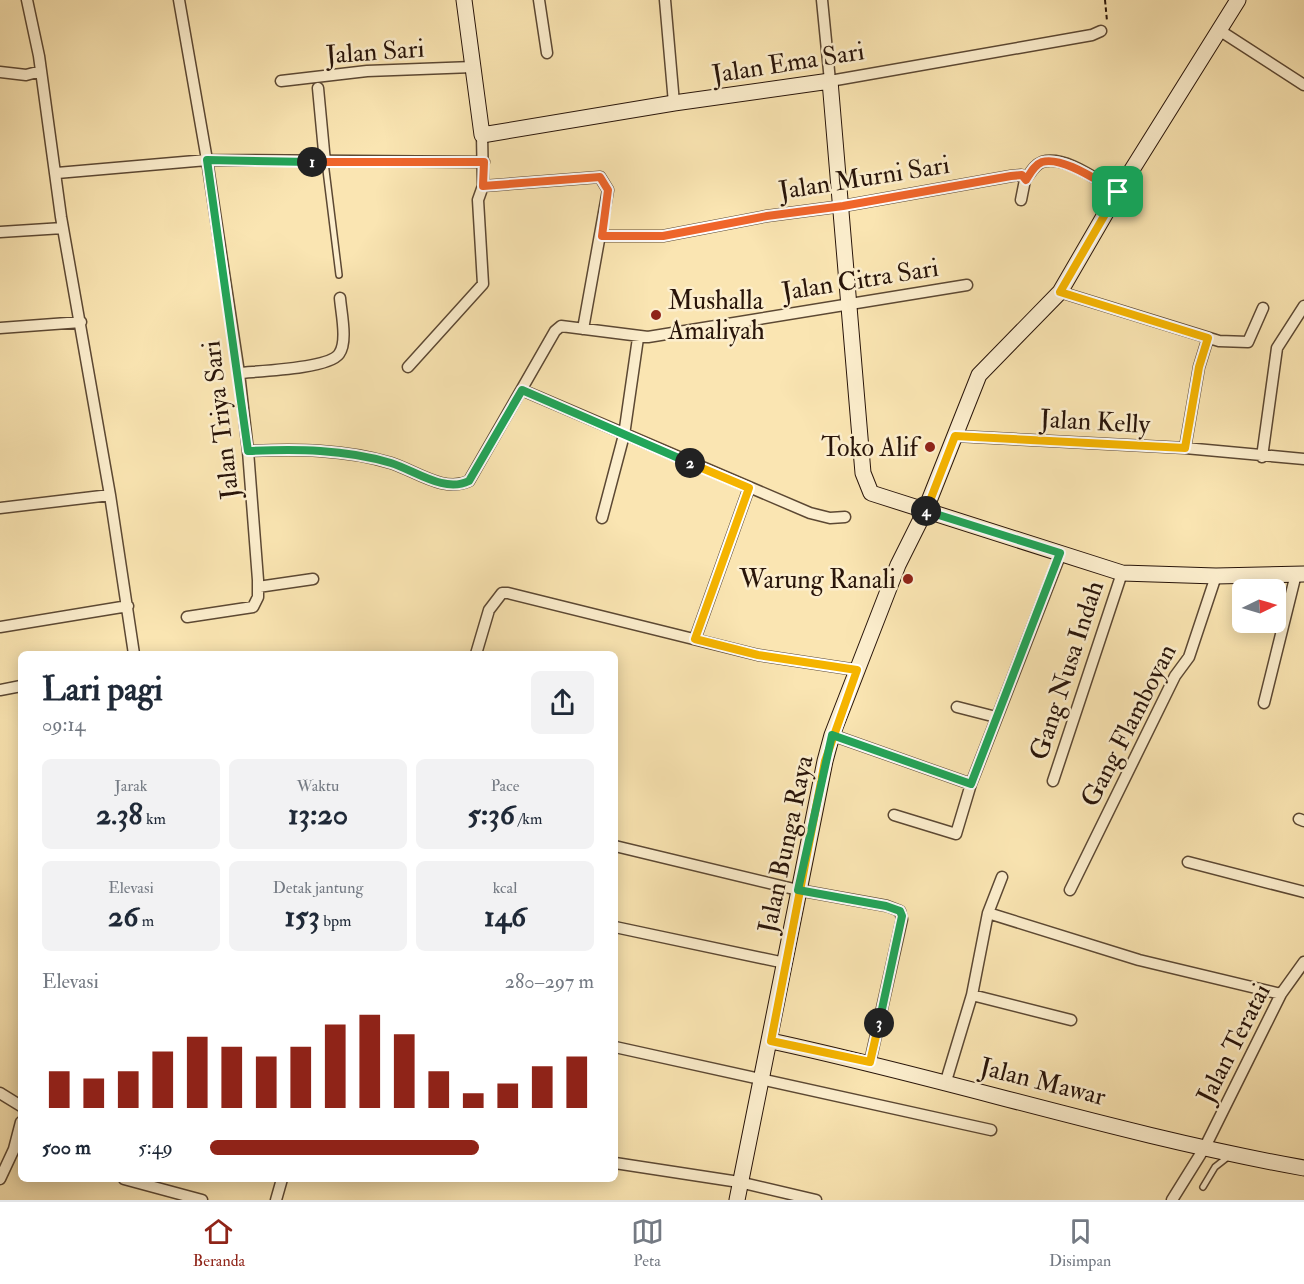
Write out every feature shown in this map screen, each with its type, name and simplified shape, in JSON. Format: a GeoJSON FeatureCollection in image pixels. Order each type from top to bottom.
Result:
{"type":"FeatureCollection","features":[{"type":"Feature","properties":{"kind":"street"},"geometry":{"type":"LineString","coordinates":[[27,0],[41,71],[63,228],[110,495],[134,651]]}},
{"type":"Feature","properties":{"kind":"street","name":"Jalan Triya Sari"},"geometry":{"type":"LineString","coordinates":[[179,0],[207,160],[239,373],[248,451],[258,586]]}},
{"type":"Feature","properties":{"kind":"street"},"geometry":{"type":"LineString","coordinates":[[408,367],[483,284],[478,200],[483,186],[484,162],[464,0]]}},
{"type":"Feature","properties":{"kind":"street"},"geometry":{"type":"LineString","coordinates":[[539,0],[547,53]]}},
{"type":"Feature","properties":{"kind":"street"},"geometry":{"type":"LineString","coordinates":[[665,0],[674,103]]}},
{"type":"Feature","properties":{"kind":"street"},"geometry":{"type":"LineString","coordinates":[[822,0],[843,206],[863,473],[871,493],[1122,573],[1216,576],[1300,574],[1264,703]]}},
{"type":"Feature","properties":{"kind":"street","name":"Jalan Bunga Raya"},"geometry":{"type":"LineString","coordinates":[[737,1200],[761,1079],[771,1041],[798,890],[832,735],[898,565],[925,511],[980,375],[1060,292],[1118,192],[1238,0]]}},
{"type":"Feature","properties":{"kind":"street"},"geometry":{"type":"LineString","coordinates":[[1219,30],[1304,85]]}},
{"type":"Feature","properties":{"kind":"street","name":"Jalan Ema Sari"},"geometry":{"type":"LineString","coordinates":[[482,135],[674,103],[830,81],[1092,35],[1101,31]]}},
{"type":"Feature","properties":{"kind":"street","name":"Jalan Sari"},"geometry":{"type":"LineString","coordinates":[[281,81],[367,71],[473,67]]}},
{"type":"Feature","properties":{"kind":"street"},"geometry":{"type":"LineString","coordinates":[[0,72],[26,75],[41,71]]}},
{"type":"Feature","properties":{"kind":"street","name":"Jalan Sari"},"geometry":{"type":"LineString","coordinates":[[318,88],[325,162]]}},
{"type":"Feature","properties":{"kind":"street"},"geometry":{"type":"LineString","coordinates":[[57,173],[207,160],[484,162]]}},
{"type":"Feature","properties":{"kind":"street"},"geometry":{"type":"LineString","coordinates":[[1021,200],[1026,180],[1035,167],[1042,162],[1068,165],[1118,192]]}},
{"type":"Feature","properties":{"kind":"street","name":"Jalan Murni Sari"},"geometry":{"type":"LineString","coordinates":[[602,236],[663,236],[767,216],[843,206],[1011,176],[1022,175],[1026,180]]}},
{"type":"Feature","properties":{"kind":"street"},"geometry":{"type":"LineString","coordinates":[[483,186],[600,177],[608,190],[602,236],[583,329]]}},
{"type":"Feature","properties":{"kind":"street"},"geometry":{"type":"LineString","coordinates":[[0,232],[63,228]]}},
{"type":"Feature","properties":{"kind":"street","name":"Jalan Citra Sari"},"geometry":{"type":"LineString","coordinates":[[522,390],[555,331],[565,325],[638,338],[967,285]]}},
{"type":"Feature","properties":{"kind":"street"},"geometry":{"type":"LineString","coordinates":[[1060,292],[1219,342],[1248,342],[1263,308]]}},
{"type":"Feature","properties":{"kind":"street"},"geometry":{"type":"LineString","coordinates":[[239,373],[327,363],[340,354],[343,342],[340,298]]}},
{"type":"Feature","properties":{"kind":"street"},"geometry":{"type":"LineString","coordinates":[[1262,457],[1277,348],[1304,306]]}},
{"type":"Feature","properties":{"kind":"street"},"geometry":{"type":"LineString","coordinates":[[0,328],[81,322]]}},
{"type":"Feature","properties":{"kind":"street"},"geometry":{"type":"LineString","coordinates":[[602,518],[624,435],[638,338]]}},
{"type":"Feature","properties":{"kind":"street"},"geometry":{"type":"LineString","coordinates":[[1185,448],[1199,367],[1208,338]]}},
{"type":"Feature","properties":{"kind":"street"},"geometry":{"type":"LineString","coordinates":[[248,451],[297,448],[344,452],[391,463],[448,486],[459,486],[469,481],[522,390],[810,513],[830,518],[845,517]]}},
{"type":"Feature","properties":{"kind":"street","name":"Jalan Kelly"},"geometry":{"type":"LineString","coordinates":[[955,436],[1185,448],[1262,457],[1304,459]]}},
{"type":"Feature","properties":{"kind":"street"},"geometry":{"type":"LineString","coordinates":[[695,639],[749,488]]}},
{"type":"Feature","properties":{"kind":"street"},"geometry":{"type":"LineString","coordinates":[[0,508],[110,495]]}},
{"type":"Feature","properties":{"kind":"street"},"geometry":{"type":"LineString","coordinates":[[894,815],[956,834],[971,784],[1060,553]]}},
{"type":"Feature","properties":{"kind":"street","name":"Gang Nusa Indah"},"geometry":{"type":"LineString","coordinates":[[1053,782],[1122,573]]}},
{"type":"Feature","properties":{"kind":"street","name":"Gang Flamboyan"},"geometry":{"type":"LineString","coordinates":[[1070,890],[1175,676],[1189,657],[1216,576]]}},
{"type":"Feature","properties":{"kind":"street"},"geometry":{"type":"LineString","coordinates":[[187,617],[253,607],[257,603],[258,586],[313,579]]}},
{"type":"Feature","properties":{"kind":"street"},"geometry":{"type":"LineString","coordinates":[[477,651],[489,610],[501,593],[508,593],[758,655],[857,670]]}},
{"type":"Feature","properties":{"kind":"street"},"geometry":{"type":"LineString","coordinates":[[0,627],[128,606]]}},
{"type":"Feature","properties":{"kind":"street"},"geometry":{"type":"LineString","coordinates":[[0,690],[18,687]]}},
{"type":"Feature","properties":{"kind":"street"},"geometry":{"type":"LineString","coordinates":[[957,707],[996,717]]}},
{"type":"Feature","properties":{"kind":"street"},"geometry":{"type":"LineString","coordinates":[[832,735],[971,784]]}},
{"type":"Feature","properties":{"kind":"street"},"geometry":{"type":"LineString","coordinates":[[618,847],[798,890],[886,906],[902,914],[870,1062]]}},
{"type":"Feature","properties":{"kind":"street"},"geometry":{"type":"LineString","coordinates":[[1188,862],[1304,892]]}},
{"type":"Feature","properties":{"kind":"street"},"geometry":{"type":"LineString","coordinates":[[946,1081],[972,995],[988,913],[1002,878]]}},
{"type":"Feature","properties":{"kind":"street"},"geometry":{"type":"LineString","coordinates":[[988,913],[1139,960],[1281,994]]}},
{"type":"Feature","properties":{"kind":"street"},"geometry":{"type":"LineString","coordinates":[[618,928],[785,963]]}},
{"type":"Feature","properties":{"kind":"street","name":"Jalan Teratai"},"geometry":{"type":"LineString","coordinates":[[1172,1200],[1205,1147],[1281,994],[1300,975],[1304,962]]}},
{"type":"Feature","properties":{"kind":"street"},"geometry":{"type":"LineString","coordinates":[[972,995],[1071,1020]]}},
{"type":"Feature","properties":{"kind":"street","name":"Jalan Mawar"},"geometry":{"type":"LineString","coordinates":[[771,1041],[870,1062],[1230,1154],[1304,1168]]}},
{"type":"Feature","properties":{"kind":"street"},"geometry":{"type":"LineString","coordinates":[[618,1048],[991,1130]]}},
{"type":"Feature","properties":{"kind":"street"},"geometry":{"type":"LineString","coordinates":[[0,1093],[18,1104]]}},
{"type":"Feature","properties":{"kind":"street"},"geometry":{"type":"LineString","coordinates":[[0,1179],[17,1150]]}},
{"type":"Feature","properties":{"kind":"street"},"geometry":{"type":"LineString","coordinates":[[618,1163],[740,1182],[816,1200]]}},
{"type":"Feature","properties":{"kind":"street"},"geometry":{"type":"LineString","coordinates":[[151,1182],[202,1200]]}},
{"type":"Feature","properties":{"kind":"street"},"geometry":{"type":"LineString","coordinates":[[276,1200],[281,1182]]}},
{"type":"Feature","properties":{"kind":"lane","name":"Jalan Sari"},"geometry":{"type":"LineString","coordinates":[[325,162],[339,275]]}},
{"type":"Feature","properties":{"kind":"lane"},"geometry":{"type":"LineString","coordinates":[[1203,1187],[1215,1167],[1230,1154]]}},
{"type":"Feature","properties":{"kind":"path"},"geometry":{"type":"LineString","coordinates":[[1101,31],[1107,21],[1105,0]]}},
{"type":"Feature","properties":{"kind":"place","name":"Mushalla Amaliyah"},"geometry":{"type":"Point","coordinates":[656,315]}},
{"type":"Feature","properties":{"kind":"place","name":"Toko Alif"},"geometry":{"type":"Point","coordinates":[930,447]}},
{"type":"Feature","properties":{"kind":"place","name":"Warung Ranali"},"geometry":{"type":"Point","coordinates":[908,579]}},
{"type":"Feature","properties":{"kind":"route"},"geometry":{"type":"LineString","coordinates":[[1118,192],[1068,165],[1042,162],[1035,167],[1026,180],[1022,175],[1011,176],[843,206],[767,216],[663,236],[602,236],[608,190],[600,177],[483,186],[484,162],[207,160],[239,373],[248,451],[297,448],[344,452],[391,463],[448,486],[459,486],[469,481],[522,390],[749,488],[695,639],[758,655],[857,670],[832,735],[825,761],[798,890],[771,1041],[870,1062],[902,916],[900,911],[886,906],[798,890],[832,735],[971,784],[1060,553],[925,511],[955,436],[1185,448],[1199,367],[1208,338],[1130,316],[1060,292],[1081,260],[1118,192]]}}]}
